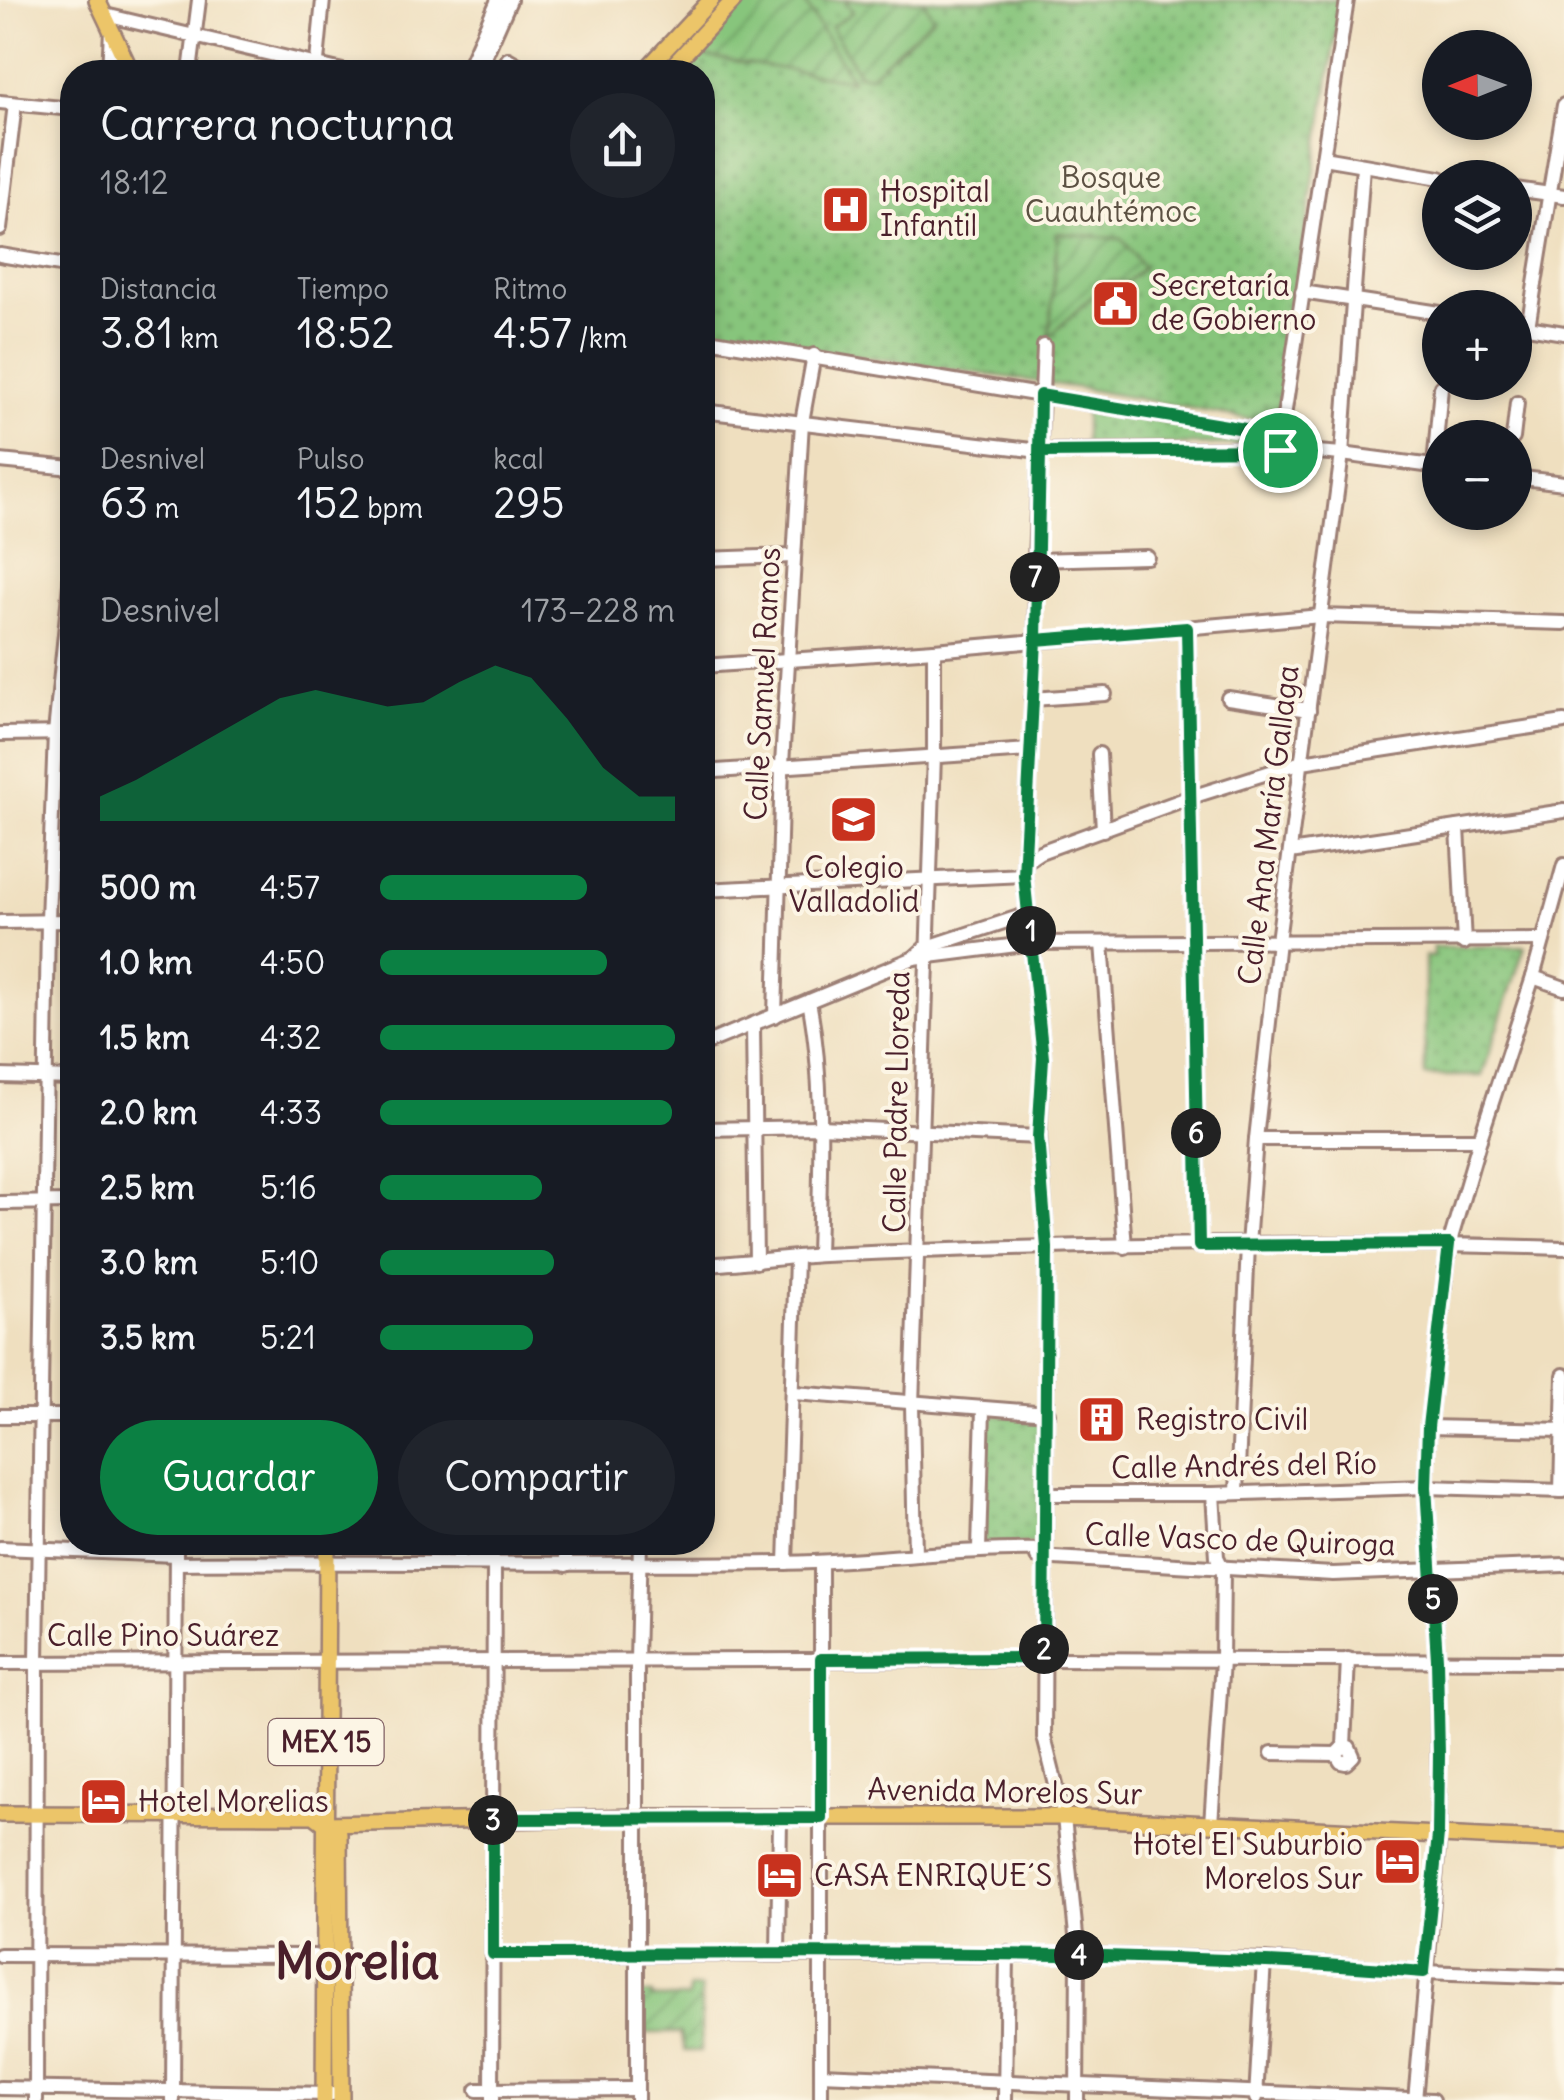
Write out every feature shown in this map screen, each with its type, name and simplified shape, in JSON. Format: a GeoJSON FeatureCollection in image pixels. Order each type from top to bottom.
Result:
{"type":"FeatureCollection","features":[{"type":"Feature","properties":{"kind":"main road"},"geometry":{"type":"LineString","coordinates":[[655,60],[711,0]]}},
{"type":"Feature","properties":{"kind":"main road"},"geometry":{"type":"LineString","coordinates":[[678,60],[734,0]]}},
{"type":"Feature","properties":{"kind":"main road"},"geometry":{"type":"LineString","coordinates":[[104,14],[125,60]]}},
{"type":"Feature","properties":{"kind":"main road","name":"MEX 15"},"geometry":{"type":"LineString","coordinates":[[327,1555],[326,1824],[333,2097]]}},
{"type":"Feature","properties":{"kind":"main road","name":"Avenida Morelos Sur"},"geometry":{"type":"LineString","coordinates":[[0,1814],[314,1815],[326,1824],[636,1817],[1064,1817],[1564,1841]]}},
{"type":"Feature","properties":{"kind":"street"},"geometry":{"type":"LineString","coordinates":[[192,60],[199,0]]}},
{"type":"Feature","properties":{"kind":"street"},"geometry":{"type":"LineString","coordinates":[[317,60],[323,0]]}},
{"type":"Feature","properties":{"kind":"street"},"geometry":{"type":"LineString","coordinates":[[471,60],[498,0]]}},
{"type":"Feature","properties":{"kind":"street"},"geometry":{"type":"LineString","coordinates":[[483,60],[510,0]]}},
{"type":"Feature","properties":{"kind":"street"},"geometry":{"type":"LineString","coordinates":[[1280,442],[1346,0]]}},
{"type":"Feature","properties":{"kind":"street"},"geometry":{"type":"LineString","coordinates":[[108,60],[104,14],[283,60]]}},
{"type":"Feature","properties":{"kind":"street"},"geometry":{"type":"LineString","coordinates":[[0,228],[7,103],[60,108]]}},
{"type":"Feature","properties":{"kind":"street"},"geometry":{"type":"LineString","coordinates":[[1532,290],[1557,195],[1564,105]]}},
{"type":"Feature","properties":{"kind":"street"},"geometry":{"type":"LineString","coordinates":[[1323,158],[1422,175]]}},
{"type":"Feature","properties":{"kind":"street","name":"Calle Ana María Gallaga"},"geometry":{"type":"LineString","coordinates":[[1237,1492],[1256,1139],[1342,454],[1363,166]]}},
{"type":"Feature","properties":{"kind":"street"},"geometry":{"type":"LineString","coordinates":[[1532,191],[1557,195]]}},
{"type":"Feature","properties":{"kind":"street"},"geometry":{"type":"LineString","coordinates":[[0,255],[60,264]]}},
{"type":"Feature","properties":{"kind":"street"},"geometry":{"type":"LineString","coordinates":[[1302,292],[1422,310]]}},
{"type":"Feature","properties":{"kind":"street"},"geometry":{"type":"LineString","coordinates":[[1532,328],[1564,333]]}},
{"type":"Feature","properties":{"kind":"street"},"geometry":{"type":"LineString","coordinates":[[715,341],[1040,395],[1342,454],[1422,464]]}},
{"type":"Feature","properties":{"kind":"street"},"geometry":{"type":"LineString","coordinates":[[1044,346],[1035,560],[1036,640],[1024,869],[1043,1058],[1038,1137],[1047,1248],[1044,1737],[1064,1817],[1078,1955],[1077,2093]]}},
{"type":"Feature","properties":{"kind":"street","name":"Calle Samuel Ramos"},"geometry":{"type":"LineString","coordinates":[[775,1016],[782,765],[794,556],[802,422],[814,356]]}},
{"type":"Feature","properties":{"kind":"street"},"geometry":{"type":"LineString","coordinates":[[1515,420],[1516,403]]}},
{"type":"Feature","properties":{"kind":"street"},"geometry":{"type":"LineString","coordinates":[[715,412],[1040,452],[1280,442]]}},
{"type":"Feature","properties":{"kind":"street"},"geometry":{"type":"LineString","coordinates":[[0,460],[60,467]]}},
{"type":"Feature","properties":{"kind":"street"},"geometry":{"type":"LineString","coordinates":[[1532,479],[1564,483]]}},
{"type":"Feature","properties":{"kind":"street"},"geometry":{"type":"LineString","coordinates":[[715,559],[794,556]]}},
{"type":"Feature","properties":{"kind":"street"},"geometry":{"type":"LineString","coordinates":[[1035,560],[1146,557]]}},
{"type":"Feature","properties":{"kind":"street"},"geometry":{"type":"LineString","coordinates":[[715,665],[1321,616],[1564,623]]}},
{"type":"Feature","properties":{"kind":"street"},"geometry":{"type":"LineString","coordinates":[[1187,628],[1199,1246]]}},
{"type":"Feature","properties":{"kind":"street","name":"Calle Padre Lloreda"},"geometry":{"type":"LineString","coordinates":[[914,1555],[912,1405],[923,1131],[921,955],[930,878],[934,650]]}},
{"type":"Feature","properties":{"kind":"street"},"geometry":{"type":"LineString","coordinates":[[36,2094],[37,1662],[48,920],[60,684]]}},
{"type":"Feature","properties":{"kind":"street"},"geometry":{"type":"LineString","coordinates":[[1032,698],[1105,694]]}},
{"type":"Feature","properties":{"kind":"street"},"geometry":{"type":"LineString","coordinates":[[1228,698],[1308,710]]}},
{"type":"Feature","properties":{"kind":"street"},"geometry":{"type":"LineString","coordinates":[[1024,869],[1032,855],[1188,798],[1302,762],[1564,722]]}},
{"type":"Feature","properties":{"kind":"street"},"geometry":{"type":"LineString","coordinates":[[0,734],[60,734]]}},
{"type":"Feature","properties":{"kind":"street"},"geometry":{"type":"LineString","coordinates":[[715,771],[1030,750]]}},
{"type":"Feature","properties":{"kind":"street"},"geometry":{"type":"LineString","coordinates":[[1099,754],[1103,830]]}},
{"type":"Feature","properties":{"kind":"street"},"geometry":{"type":"LineString","coordinates":[[1290,852],[1564,812]]}},
{"type":"Feature","properties":{"kind":"street"},"geometry":{"type":"LineString","coordinates":[[1458,827],[1464,942]]}},
{"type":"Feature","properties":{"kind":"street"},"geometry":{"type":"LineString","coordinates":[[1415,2100],[1438,1835],[1437,1659],[1426,1487],[1428,1427],[1449,1244],[1534,977],[1564,865]]}},
{"type":"Feature","properties":{"kind":"street"},"geometry":{"type":"LineString","coordinates":[[715,889],[1024,869]]}},
{"type":"Feature","properties":{"kind":"street"},"geometry":{"type":"LineString","coordinates":[[715,1040],[1028,914]]}},
{"type":"Feature","properties":{"kind":"street"},"geometry":{"type":"LineString","coordinates":[[0,922],[60,920]]}},
{"type":"Feature","properties":{"kind":"street"},"geometry":{"type":"LineString","coordinates":[[921,955],[1033,943],[1543,940]]}},
{"type":"Feature","properties":{"kind":"street"},"geometry":{"type":"LineString","coordinates":[[1102,943],[1124,1247]]}},
{"type":"Feature","properties":{"kind":"street"},"geometry":{"type":"LineString","coordinates":[[1534,977],[1564,988]]}},
{"type":"Feature","properties":{"kind":"street"},"geometry":{"type":"LineString","coordinates":[[810,1001],[816,1036],[820,1128],[818,1255]]}},
{"type":"Feature","properties":{"kind":"street"},"geometry":{"type":"LineString","coordinates":[[753,1024],[756,1262]]}},
{"type":"Feature","properties":{"kind":"street"},"geometry":{"type":"LineString","coordinates":[[0,1076],[60,1078]]}},
{"type":"Feature","properties":{"kind":"street"},"geometry":{"type":"LineString","coordinates":[[715,1130],[820,1128],[1038,1137]]}},
{"type":"Feature","properties":{"kind":"street"},"geometry":{"type":"LineString","coordinates":[[1256,1139],[1480,1139]]}},
{"type":"Feature","properties":{"kind":"street"},"geometry":{"type":"LineString","coordinates":[[0,1202],[60,1202]]}},
{"type":"Feature","properties":{"kind":"street"},"geometry":{"type":"LineString","coordinates":[[715,1264],[818,1255],[1047,1248],[1449,1244],[1564,1248]]}},
{"type":"Feature","properties":{"kind":"street"},"geometry":{"type":"LineString","coordinates":[[786,1563],[796,1259]]}},
{"type":"Feature","properties":{"kind":"street"},"geometry":{"type":"LineString","coordinates":[[1562,1491],[1564,1375]]}},
{"type":"Feature","properties":{"kind":"street"},"geometry":{"type":"LineString","coordinates":[[794,1394],[1048,1413]]}},
{"type":"Feature","properties":{"kind":"street"},"geometry":{"type":"LineString","coordinates":[[979,1549],[983,1409]]}},
{"type":"Feature","properties":{"kind":"street"},"geometry":{"type":"LineString","coordinates":[[0,1416],[60,1416]]}},
{"type":"Feature","properties":{"kind":"street"},"geometry":{"type":"LineString","coordinates":[[1428,1427],[1562,1430]]}},
{"type":"Feature","properties":{"kind":"street","name":"Calle Andrés del Río"},"geometry":{"type":"LineString","coordinates":[[1046,1494],[1213,1494],[1426,1487],[1562,1491]]}},
{"type":"Feature","properties":{"kind":"street"},"geometry":{"type":"LineString","coordinates":[[1212,1824],[1223,1569],[1217,1556],[1213,1494]]}},
{"type":"Feature","properties":{"kind":"street","name":"Calle Vasco de Quiroga"},"geometry":{"type":"LineString","coordinates":[[0,1548],[60,1550]]}},
{"type":"Feature","properties":{"kind":"street","name":"Calle Vasco de Quiroga"},"geometry":{"type":"LineString","coordinates":[[195,1555],[327,1562],[566,1566],[821,1562],[979,1549],[1333,1574],[1564,1565]]}},
{"type":"Feature","properties":{"kind":"street","name":"Calle Vasco de Quiroga"},"geometry":{"type":"LineString","coordinates":[[914,1555],[1044,1554]]}},
{"type":"Feature","properties":{"kind":"street"},"geometry":{"type":"LineString","coordinates":[[174,2095],[176,1555]]}},
{"type":"Feature","properties":{"kind":"street"},"geometry":{"type":"LineString","coordinates":[[458,1555],[458,1564]]}},
{"type":"Feature","properties":{"kind":"street"},"geometry":{"type":"LineString","coordinates":[[566,1555],[566,1566]]}},
{"type":"Feature","properties":{"kind":"street"},"geometry":{"type":"LineString","coordinates":[[477,2090],[492,2095],[637,2095],[640,1555]]}},
{"type":"Feature","properties":{"kind":"street"},"geometry":{"type":"LineString","coordinates":[[821,1562],[821,2100]]}},
{"type":"Feature","properties":{"kind":"street"},"geometry":{"type":"LineString","coordinates":[[492,2095],[494,1565]]}},
{"type":"Feature","properties":{"kind":"street"},"geometry":{"type":"LineString","coordinates":[[1272,1753],[1340,1750],[1348,1659]]}},
{"type":"Feature","properties":{"kind":"street","name":"Calle Pino Suárez"},"geometry":{"type":"LineString","coordinates":[[0,1663],[1564,1660]]}},
{"type":"Feature","properties":{"kind":"street"},"geometry":{"type":"LineString","coordinates":[[778,1954],[780,1818]]}},
{"type":"Feature","properties":{"kind":"street"},"geometry":{"type":"LineString","coordinates":[[493,1954],[1007,1953],[1264,1960],[1564,1977]]}},
{"type":"Feature","properties":{"kind":"street"},"geometry":{"type":"LineString","coordinates":[[1005,2100],[1007,1953]]}},
{"type":"Feature","properties":{"kind":"street"},"geometry":{"type":"LineString","coordinates":[[0,1955],[314,1956]]}},
{"type":"Feature","properties":{"kind":"street"},"geometry":{"type":"LineString","coordinates":[[1256,2096],[1264,1960]]}},
{"type":"Feature","properties":{"kind":"street"},"geometry":{"type":"LineString","coordinates":[[821,2074],[1005,2082],[1077,2093],[1433,2100]]}},
{"type":"Feature","properties":{"kind":"street"},"geometry":{"type":"LineString","coordinates":[[0,2088],[36,2094],[333,2097]]}},
{"type":"Feature","properties":{"kind":"green space","name":"Bosque Cuauhtémoc"},"geometry":{"type":"Polygon","coordinates":[[[743,0],[1341,0],[1276,424],[1079,388],[715,335],[715,60],[686,60],[743,0]]]}},
{"type":"Feature","properties":{"kind":"green space"},"geometry":{"type":"Polygon","coordinates":[[[748,0],[803,0],[852,80],[696,55],[748,0]]]}},
{"type":"Feature","properties":{"kind":"green space"},"geometry":{"type":"Polygon","coordinates":[[[845,0],[923,0],[933,18],[869,76],[859,74],[831,27],[853,12],[845,0]]]}},
{"type":"Feature","properties":{"kind":"green space"},"geometry":{"type":"Polygon","coordinates":[[[1058,233],[1122,239],[1143,268],[1127,282],[1108,281],[1049,337],[1058,233]]]}},
{"type":"Feature","properties":{"kind":"green space"},"geometry":{"type":"Polygon","coordinates":[[[1085,409],[1257,435],[1256,445],[1085,444],[1085,409]]]}},
{"type":"Feature","properties":{"kind":"green space"},"geometry":{"type":"Polygon","coordinates":[[[1525,946],[1482,1076],[1425,1076],[1425,956],[1433,956],[1433,947],[1525,946]]]}},
{"type":"Feature","properties":{"kind":"green space"},"geometry":{"type":"Polygon","coordinates":[[[987,1414],[1040,1419],[1039,1544],[983,1544],[987,1414]]]}},
{"type":"Feature","properties":{"kind":"green space"},"geometry":{"type":"Polygon","coordinates":[[[689,1988],[701,1988],[701,2051],[685,2051],[680,2033],[641,2033],[641,1994],[652,1994],[652,1998],[688,1998],[689,1988]]]}},
{"type":"Feature","properties":{"kind":"waterway"},"geometry":{"type":"LineString","coordinates":[[666,60],[722,0]]}},
{"type":"Feature","properties":{"kind":"place","name":"Hospital Infantil"},"geometry":{"type":"Point","coordinates":[845,209]}},
{"type":"Feature","properties":{"kind":"place","name":"Secretaría de Gobierno"},"geometry":{"type":"Point","coordinates":[1116,303]}},
{"type":"Feature","properties":{"kind":"place","name":"Colegio Valladolid"},"geometry":{"type":"Point","coordinates":[854,819]}},
{"type":"Feature","properties":{"kind":"place","name":"Registro Civil"},"geometry":{"type":"Point","coordinates":[1101,1420]}},
{"type":"Feature","properties":{"kind":"place","name":"Hotel Morelias"},"geometry":{"type":"Point","coordinates":[103,1802]}},
{"type":"Feature","properties":{"kind":"place","name":"Hotel El Suburbio Morelos Sur"},"geometry":{"type":"Point","coordinates":[1398,1862]}},
{"type":"Feature","properties":{"kind":"place","name":"CASA ENRIQUE´S"},"geometry":{"type":"Point","coordinates":[779,1876]}},
{"type":"Feature","properties":{"kind":"district","name":"Morelia"},"geometry":{"type":"Point","coordinates":[357,1961]}},
{"type":"Feature","properties":{"kind":"route"},"geometry":{"type":"LineString","coordinates":[[1280,450],[1040,452],[1036,640],[1024,875],[1043,1058],[1038,1137],[1047,1248],[1044,1658],[821,1659],[821,1818],[493,1819],[493,1954],[1007,1953],[1264,1960],[1424,1972],[1438,1835],[1439,1755],[1426,1487],[1428,1427],[1449,1244],[1199,1246],[1187,628],[1036,640],[1040,395],[1281,435],[1280,450]]}}]}
